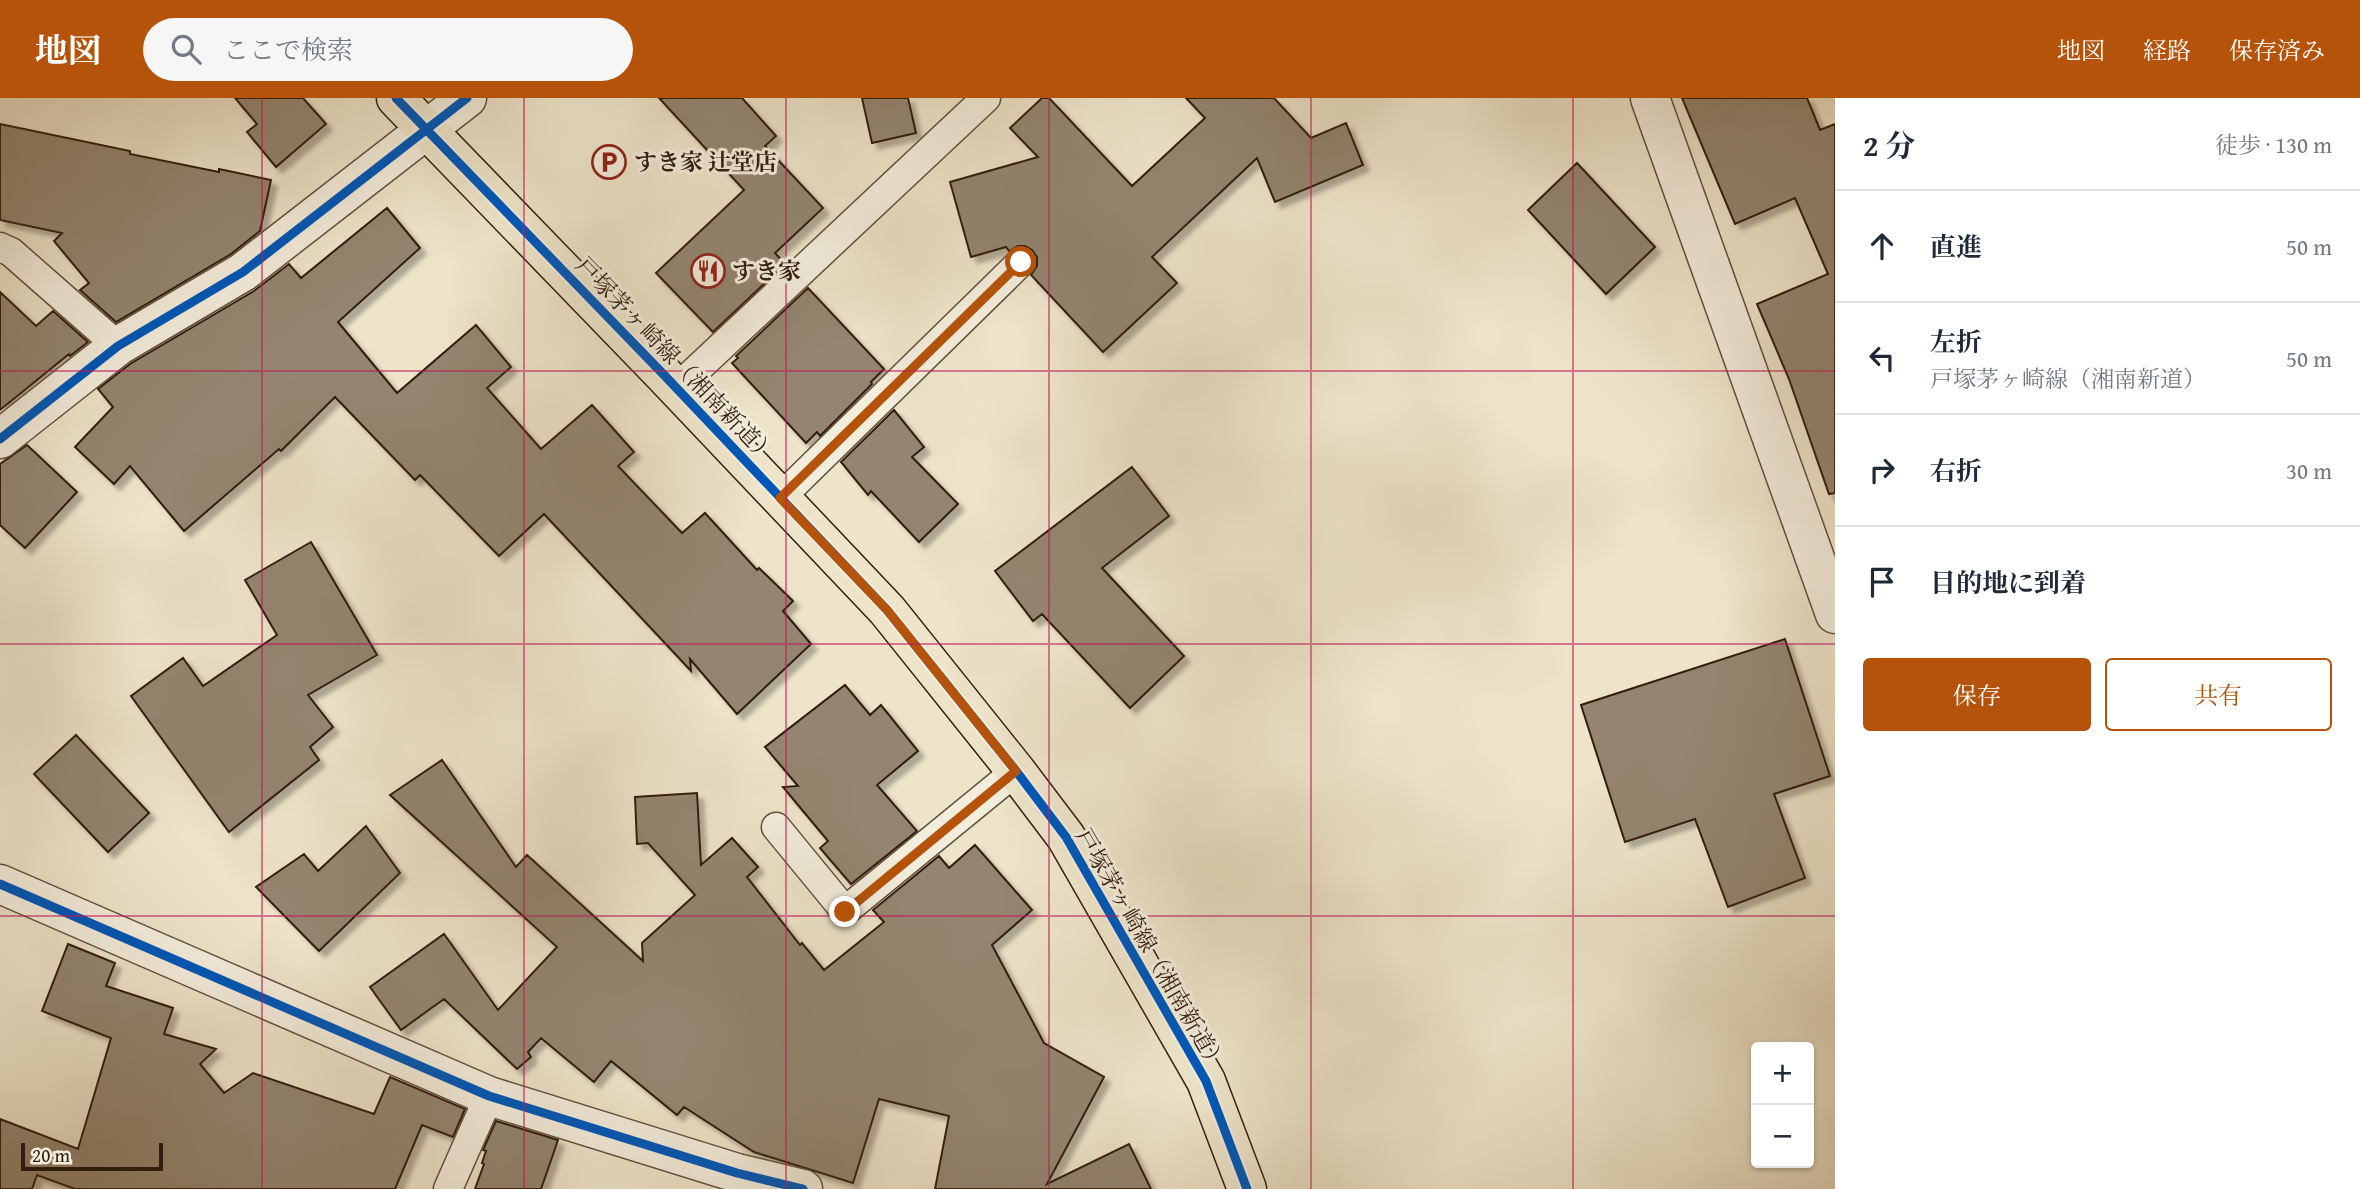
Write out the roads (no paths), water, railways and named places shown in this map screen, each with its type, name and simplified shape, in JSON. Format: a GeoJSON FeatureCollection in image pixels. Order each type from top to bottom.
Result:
{"type":"FeatureCollection","features":[{"type":"Feature","properties":{"kind":"main road","name":"戸塚茅ヶ崎線（湘南新道）"},"geometry":{"type":"LineString","coordinates":[[396,98],[887,610],[1016,771],[1066,837],[1206,1081],[1247,1189]]}},
{"type":"Feature","properties":{"kind":"street"},"geometry":{"type":"LineString","coordinates":[[0,439],[118,346],[243,272],[467,98]]}},
{"type":"Feature","properties":{"kind":"street"},"geometry":{"type":"LineString","coordinates":[[1650,98],[1835,614]]}},
{"type":"Feature","properties":{"kind":"street"},"geometry":{"type":"LineString","coordinates":[[0,884],[489,1096],[737,1173],[803,1189]]}},
{"type":"Feature","properties":{"kind":"lane"},"geometry":{"type":"LineString","coordinates":[[677,388],[986,98]]}},
{"type":"Feature","properties":{"kind":"lane"},"geometry":{"type":"LineString","coordinates":[[0,247],[11,252],[118,346]]}},
{"type":"Feature","properties":{"kind":"lane"},"geometry":{"type":"LineString","coordinates":[[780,498],[1021,262]]}},
{"type":"Feature","properties":{"kind":"lane"},"geometry":{"type":"LineString","coordinates":[[776,827],[845,912],[1016,771]]}},
{"type":"Feature","properties":{"kind":"lane"},"geometry":{"type":"LineString","coordinates":[[448,1189],[489,1096]]}},
{"type":"Feature","properties":{"kind":"place","name":"すき家 辻堂店"},"geometry":{"type":"Point","coordinates":[609,162]}},
{"type":"Feature","properties":{"kind":"place","name":"すき家"},"geometry":{"type":"Point","coordinates":[708,271]}}]}
